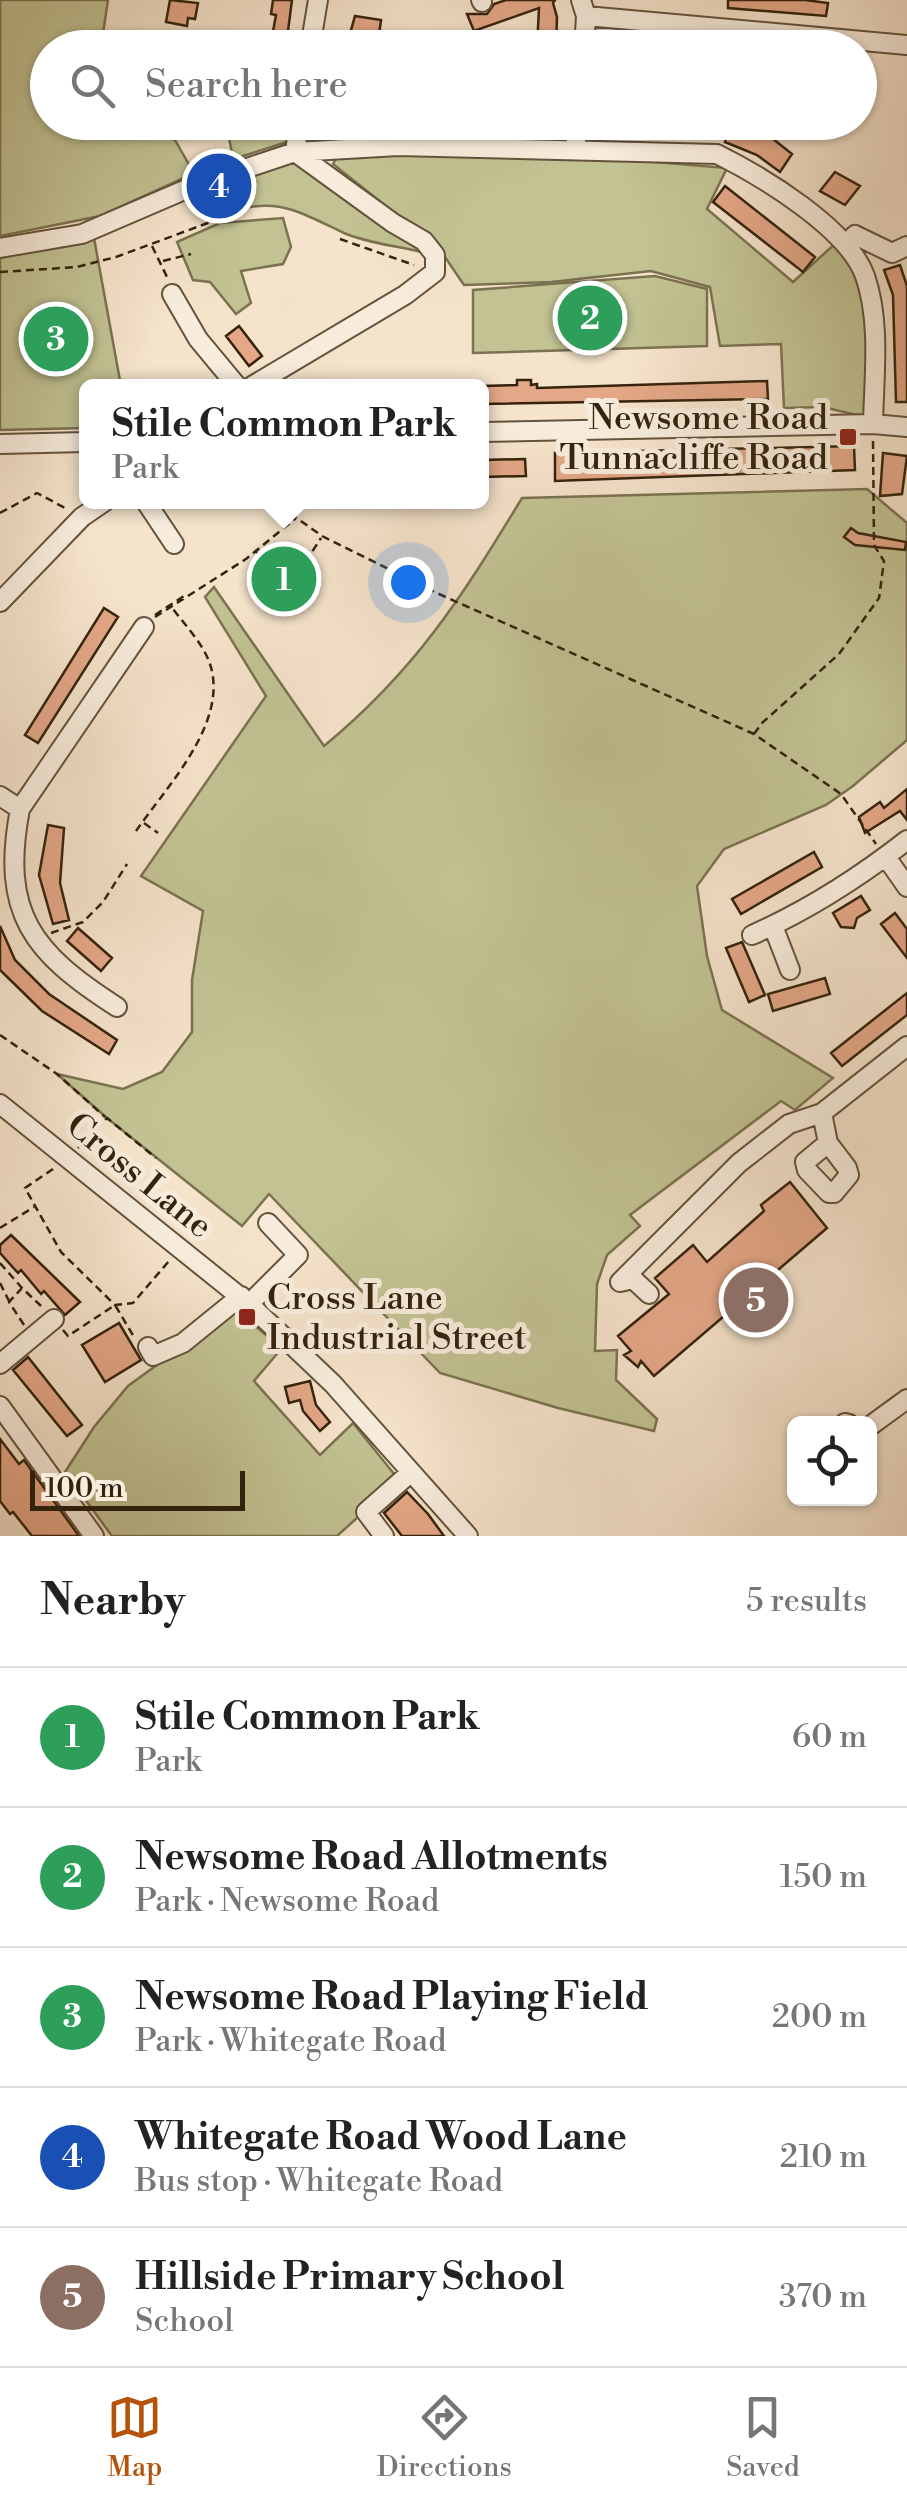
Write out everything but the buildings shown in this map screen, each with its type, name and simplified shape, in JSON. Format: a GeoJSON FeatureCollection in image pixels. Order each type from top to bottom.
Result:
{"type":"FeatureCollection","features":[{"type":"Feature","properties":{"kind":"street"},"geometry":{"type":"LineString","coordinates":[[313,30],[318,0]]}},
{"type":"Feature","properties":{"kind":"street"},"geometry":{"type":"LineString","coordinates":[[584,8],[776,30]]}},
{"type":"Feature","properties":{"kind":"street"},"geometry":{"type":"LineString","coordinates":[[877,42],[907,45]]}},
{"type":"Feature","properties":{"kind":"street"},"geometry":{"type":"LineString","coordinates":[[295,152],[296,140]]}},
{"type":"Feature","properties":{"kind":"street"},"geometry":{"type":"LineString","coordinates":[[359,140],[359,148]]}},
{"type":"Feature","properties":{"kind":"street"},"geometry":{"type":"LineString","coordinates":[[575,150],[576,140]]}},
{"type":"Feature","properties":{"kind":"street"},"geometry":{"type":"LineString","coordinates":[[0,248],[82,234],[196,185],[295,152],[398,146],[717,154],[754,173],[846,244],[864,272],[874,328],[873,424]]}},
{"type":"Feature","properties":{"kind":"street"},"geometry":{"type":"LineString","coordinates":[[264,379],[406,295],[434,272],[435,255],[424,241],[295,152]]}},
{"type":"Feature","properties":{"kind":"street"},"geometry":{"type":"LineString","coordinates":[[846,244],[855,235],[892,253],[907,246]]}},
{"type":"Feature","properties":{"kind":"street"},"geometry":{"type":"LineString","coordinates":[[172,294],[198,340],[231,379]]}},
{"type":"Feature","properties":{"kind":"street"},"geometry":{"type":"LineString","coordinates":[[489,432],[907,426]]}},
{"type":"Feature","properties":{"kind":"street"},"geometry":{"type":"LineString","coordinates":[[0,444],[79,442]]}},
{"type":"Feature","properties":{"kind":"street"},"geometry":{"type":"LineString","coordinates":[[0,602],[94,509]]}},
{"type":"Feature","properties":{"kind":"street"},"geometry":{"type":"LineString","coordinates":[[151,509],[174,544]]}},
{"type":"Feature","properties":{"kind":"street"},"geometry":{"type":"LineString","coordinates":[[117,1007],[67,975],[31,940],[11,896],[10,842],[20,808],[144,627]]}},
{"type":"Feature","properties":{"kind":"street"},"geometry":{"type":"LineString","coordinates":[[0,796],[20,808]]}},
{"type":"Feature","properties":{"kind":"street"},"geometry":{"type":"LineString","coordinates":[[752,935],[886,857],[907,840]]}},
{"type":"Feature","properties":{"kind":"street"},"geometry":{"type":"LineString","coordinates":[[886,857],[907,886]]}},
{"type":"Feature","properties":{"kind":"street"},"geometry":{"type":"LineString","coordinates":[[773,926],[790,970]]}},
{"type":"Feature","properties":{"kind":"street"},"geometry":{"type":"LineString","coordinates":[[648,1294],[633,1279],[620,1282],[739,1163],[788,1124],[822,1113],[907,1046]]}},
{"type":"Feature","properties":{"kind":"street","name":"Cross Lane"},"geometry":{"type":"LineString","coordinates":[[0,1104],[245,1300],[333,1384],[468,1536]]}},
{"type":"Feature","properties":{"kind":"street"},"geometry":{"type":"LineString","coordinates":[[822,1113],[827,1140]]}},
{"type":"Feature","properties":{"kind":"street"},"geometry":{"type":"LineString","coordinates":[[148,1347],[152,1356],[182,1342],[245,1300],[298,1255],[268,1223]]}},
{"type":"Feature","properties":{"kind":"street"},"geometry":{"type":"LineString","coordinates":[[0,1364],[44,1320]]}},
{"type":"Feature","properties":{"kind":"street"},"geometry":{"type":"LineString","coordinates":[[877,1421],[907,1399]]}},
{"type":"Feature","properties":{"kind":"street"},"geometry":{"type":"LineString","coordinates":[[0,1406],[94,1536]]}},
{"type":"Feature","properties":{"kind":"street"},"geometry":{"type":"LineString","coordinates":[[384,1536],[366,1512],[410,1473]]}},
{"type":"Feature","properties":{"kind":"path"},"geometry":{"type":"LineString","coordinates":[[0,272],[77,267],[224,218]]}},
{"type":"Feature","properties":{"kind":"path"},"geometry":{"type":"LineString","coordinates":[[340,239],[434,272]]}},
{"type":"Feature","properties":{"kind":"path"},"geometry":{"type":"LineString","coordinates":[[151,245],[162,261],[172,294]]}},
{"type":"Feature","properties":{"kind":"path"},"geometry":{"type":"LineString","coordinates":[[162,261],[191,254]]}},
{"type":"Feature","properties":{"kind":"path"},"geometry":{"type":"LineString","coordinates":[[754,734],[839,654],[878,598],[884,561],[874,545],[873,424]]}},
{"type":"Feature","properties":{"kind":"path"},"geometry":{"type":"LineString","coordinates":[[0,513],[37,493],[82,517]]}},
{"type":"Feature","properties":{"kind":"path"},"geometry":{"type":"LineString","coordinates":[[280,509],[322,536],[417,584],[754,734],[841,794],[886,857]]}},
{"type":"Feature","properties":{"kind":"path"},"geometry":{"type":"LineString","coordinates":[[171,606],[297,518]]}},
{"type":"Feature","properties":{"kind":"path"},"geometry":{"type":"LineString","coordinates":[[254,551],[284,568],[310,555],[322,536]]}},
{"type":"Feature","properties":{"kind":"path"},"geometry":{"type":"LineString","coordinates":[[144,627],[187,594]]}},
{"type":"Feature","properties":{"kind":"path"},"geometry":{"type":"LineString","coordinates":[[136,831],[205,730],[215,694],[210,662],[171,606]]}},
{"type":"Feature","properties":{"kind":"path"},"geometry":{"type":"LineString","coordinates":[[142,822],[158,834]]}},
{"type":"Feature","properties":{"kind":"path"},"geometry":{"type":"LineString","coordinates":[[31,940],[82,922],[103,902],[128,864]]}},
{"type":"Feature","properties":{"kind":"path"},"geometry":{"type":"LineString","coordinates":[[0,1035],[57,1074],[156,1158]]}},
{"type":"Feature","properties":{"kind":"path"},"geometry":{"type":"LineString","coordinates":[[107,1118],[67,1160],[24,1188],[61,1252],[114,1305],[142,1350],[148,1347]]}},
{"type":"Feature","properties":{"kind":"path"},"geometry":{"type":"LineString","coordinates":[[0,1228],[35,1206]]}},
{"type":"Feature","properties":{"kind":"path"},"geometry":{"type":"LineString","coordinates":[[114,1305],[133,1303],[179,1248]]}},
{"type":"Feature","properties":{"kind":"path"},"geometry":{"type":"LineString","coordinates":[[0,1263],[22,1288]]}},
{"type":"Feature","properties":{"kind":"path"},"geometry":{"type":"LineString","coordinates":[[0,1283],[9,1302]]}},
{"type":"Feature","properties":{"kind":"green space"},"geometry":{"type":"Polygon","coordinates":[[[0,0],[108,0],[104,30],[30,30],[30,140],[175,140],[191,168],[232,153],[229,140],[293,140],[206,168],[100,216],[0,236],[0,0]]]}},
{"type":"Feature","properties":{"kind":"green space"},"geometry":{"type":"Polygon","coordinates":[[[338,155],[583,156],[727,168],[707,209],[793,282],[838,241],[865,295],[869,418],[823,407],[784,408],[781,344],[720,346],[710,287],[651,271],[551,282],[464,285],[430,235],[397,215],[333,164],[338,155]]]}},
{"type":"Feature","properties":{"kind":"green space"},"geometry":{"type":"Polygon","coordinates":[[[291,163],[304,163],[422,252],[353,236],[286,208],[258,206],[224,213],[214,190],[291,163]]]}},
{"type":"Feature","properties":{"kind":"green space"},"geometry":{"type":"Polygon","coordinates":[[[283,218],[291,247],[283,264],[241,271],[251,303],[236,314],[210,282],[193,280],[177,242],[220,223],[283,218]]]}},
{"type":"Feature","properties":{"kind":"green space"},"geometry":{"type":"Polygon","coordinates":[[[94,238],[120,379],[79,379],[79,428],[0,430],[0,258],[94,238]]]}},
{"type":"Feature","properties":{"kind":"green space"},"geometry":{"type":"Polygon","coordinates":[[[655,276],[707,289],[707,346],[473,353],[473,290],[655,276]]]}},
{"type":"Feature","properties":{"kind":"green space"},"geometry":{"type":"Polygon","coordinates":[[[867,489],[907,523],[907,740],[826,805],[724,849],[697,886],[707,956],[722,1010],[833,1078],[795,1110],[781,1101],[630,1215],[640,1226],[607,1255],[597,1284],[595,1351],[617,1350],[616,1380],[657,1419],[654,1431],[440,1373],[269,1194],[242,1226],[57,1074],[123,1089],[162,1072],[192,1032],[192,980],[203,911],[141,876],[266,696],[205,597],[214,587],[324,746],[385,690],[435,631],[522,498],[867,489]]]}},
{"type":"Feature","properties":{"kind":"green space"},"geometry":{"type":"Polygon","coordinates":[[[234,1309],[282,1348],[254,1381],[320,1455],[353,1423],[399,1480],[337,1536],[112,1536],[65,1472],[94,1427],[128,1386],[234,1309]]]}},
{"type":"Feature","properties":{"kind":"place","name":"Whitegate Road Wood Lane"},"geometry":{"type":"Point","coordinates":[219,186]}},
{"type":"Feature","properties":{"kind":"place","name":"Newsome Road Allotments"},"geometry":{"type":"Point","coordinates":[590,318]}},
{"type":"Feature","properties":{"kind":"place","name":"Newsome Road Playing Field"},"geometry":{"type":"Point","coordinates":[56,339]}},
{"type":"Feature","properties":{"kind":"place","name":"Newsome Road Tunnacliffe Road"},"geometry":{"type":"Point","coordinates":[848,437]}},
{"type":"Feature","properties":{"kind":"place","name":"Stile Common Park"},"geometry":{"type":"Point","coordinates":[284,579]}},
{"type":"Feature","properties":{"kind":"place","name":"Hillside Primary School"},"geometry":{"type":"Point","coordinates":[756,1300]}},
{"type":"Feature","properties":{"kind":"place","name":"Cross Lane Industrial Street"},"geometry":{"type":"Point","coordinates":[247,1317]}}]}
